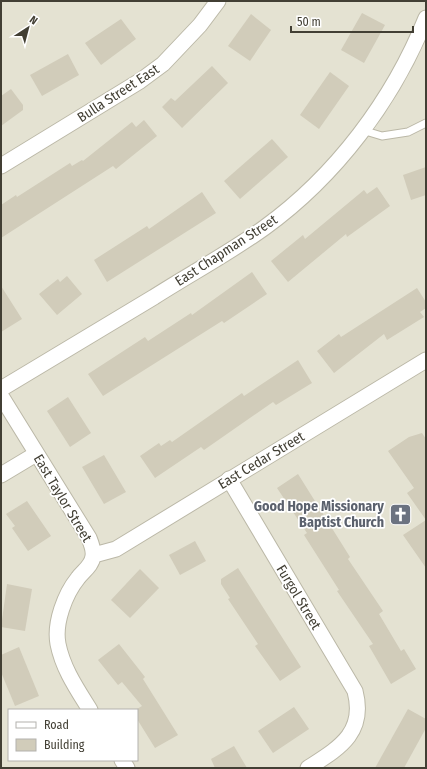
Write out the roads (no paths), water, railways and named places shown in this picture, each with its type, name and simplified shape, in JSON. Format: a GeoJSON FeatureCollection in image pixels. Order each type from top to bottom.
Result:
{"type":"FeatureCollection","features":[{"type":"Feature","properties":{"kind":"street","name":"Bulla Street East"},"geometry":{"type":"LineString","coordinates":[[1,166],[134,85],[163,64],[200,25],[218,1]]}},
{"type":"Feature","properties":{"kind":"street","name":"East Chapman Street"},"geometry":{"type":"LineString","coordinates":[[1,389],[234,248],[264,228],[292,205],[334,164],[390,91],[425,23]]}},
{"type":"Feature","properties":{"kind":"street","name":"East Cedar Street"},"geometry":{"type":"LineString","coordinates":[[94,555],[116,549],[426,360]]}},
{"type":"Feature","properties":{"kind":"street","name":"East Taylor Street"},"geometry":{"type":"LineString","coordinates":[[1,396],[89,538],[94,555],[92,561],[69,591],[62,606],[58,643],[67,672],[89,709]]}},
{"type":"Feature","properties":{"kind":"street"},"geometry":{"type":"LineString","coordinates":[[1,475],[36,454]]}},
{"type":"Feature","properties":{"kind":"street","name":"Furgol Street"},"geometry":{"type":"LineString","coordinates":[[229,480],[355,691],[358,703],[358,717],[353,729],[345,740],[330,754],[308,768]]}},
{"type":"Feature","properties":{"kind":"lane"},"geometry":{"type":"LineString","coordinates":[[361,130],[382,136],[408,132],[426,123]]}},
{"type":"Feature","properties":{"kind":"place","name":"Good Hope Missionary Baptist Church"},"geometry":{"type":"Point","coordinates":[400,514]}}]}
